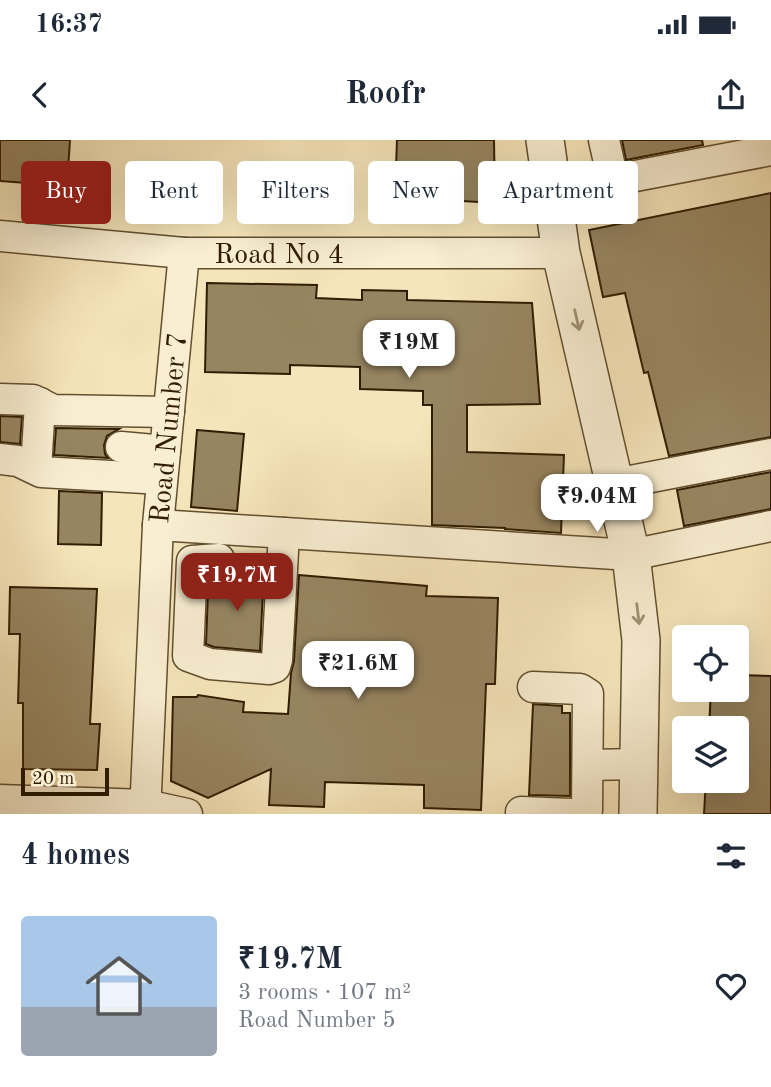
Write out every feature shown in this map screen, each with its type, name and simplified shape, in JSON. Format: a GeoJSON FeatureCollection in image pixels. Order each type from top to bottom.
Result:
{"type":"FeatureCollection","features":[{"type":"Feature","properties":{"kind":"street"},"geometry":{"type":"LineString","coordinates":[[545,140],[548,161]]}},
{"type":"Feature","properties":{"kind":"street"},"geometry":{"type":"LineString","coordinates":[[604,140],[609,161]]}},
{"type":"Feature","properties":{"kind":"street"},"geometry":{"type":"LineString","coordinates":[[638,175],[771,150]]}},
{"type":"Feature","properties":{"kind":"street"},"geometry":{"type":"LineString","coordinates":[[557,224],[561,253],[631,555],[642,640],[638,814]]}},
{"type":"Feature","properties":{"kind":"street","name":"Road No 4"},"geometry":{"type":"LineString","coordinates":[[0,236],[184,253],[561,253]]}},
{"type":"Feature","properties":{"kind":"street","name":"Road Number 7"},"geometry":{"type":"LineString","coordinates":[[146,810],[158,525],[184,253]]}},
{"type":"Feature","properties":{"kind":"street"},"geometry":{"type":"LineString","coordinates":[[0,399],[33,400],[53,410],[169,412]]}},
{"type":"Feature","properties":{"kind":"street"},"geometry":{"type":"LineString","coordinates":[[36,469],[40,403]]}},
{"type":"Feature","properties":{"kind":"street"},"geometry":{"type":"LineString","coordinates":[[121,447],[163,465]]}},
{"type":"Feature","properties":{"kind":"street"},"geometry":{"type":"LineString","coordinates":[[615,484],[771,454]]}},
{"type":"Feature","properties":{"kind":"street"},"geometry":{"type":"LineString","coordinates":[[0,459],[18,461],[41,472],[163,465]]}},
{"type":"Feature","properties":{"kind":"street"},"geometry":{"type":"LineString","coordinates":[[158,525],[205,560],[188,656],[210,664],[269,669],[275,667],[277,660],[284,533]]}},
{"type":"Feature","properties":{"kind":"street"},"geometry":{"type":"LineString","coordinates":[[158,525],[631,555],[771,526]]}},
{"type":"Feature","properties":{"kind":"street"},"geometry":{"type":"LineString","coordinates":[[152,650],[187,651]]}},
{"type":"Feature","properties":{"kind":"street"},"geometry":{"type":"LineString","coordinates":[[533,687],[580,689],[588,694],[587,810],[584,814]]}},
{"type":"Feature","properties":{"kind":"street"},"geometry":{"type":"LineString","coordinates":[[588,765],[639,764]]}},
{"type":"Feature","properties":{"kind":"street"},"geometry":{"type":"LineString","coordinates":[[0,800],[187,814]]}},
{"type":"Feature","properties":{"kind":"street"},"geometry":{"type":"LineString","coordinates":[[521,806],[571,814]]}},
{"type":"Feature","properties":{"kind":"building"},"geometry":{"type":"Polygon","coordinates":[[[0,140],[70,140],[69,161],[21,161],[21,183],[0,181],[0,140]]]}},
{"type":"Feature","properties":{"kind":"building"},"geometry":{"type":"Polygon","coordinates":[[[397,140],[494,140],[494,161],[478,161],[478,202],[464,201],[464,161],[396,161],[397,140]]]}},
{"type":"Feature","properties":{"kind":"building"},"geometry":{"type":"Polygon","coordinates":[[[622,140],[702,140],[703,145],[626,160],[622,140]]]}},
{"type":"Feature","properties":{"kind":"building"},"geometry":{"type":"Polygon","coordinates":[[[771,193],[771,437],[669,456],[648,372],[644,373],[625,293],[603,297],[589,230],[619,224],[638,224],[638,220],[771,193]]]}},
{"type":"Feature","properties":{"kind":"building"},"geometry":{"type":"Polygon","coordinates":[[[207,283],[317,285],[316,298],[362,300],[362,290],[407,291],[407,300],[532,303],[540,404],[467,405],[467,452],[564,455],[561,533],[432,525],[432,405],[423,405],[423,391],[360,389],[360,367],[290,365],[290,374],[205,372],[207,283]]]}},
{"type":"Feature","properties":{"kind":"building"},"geometry":{"type":"Polygon","coordinates":[[[0,416],[22,417],[20,444],[0,442],[0,416]]]}},
{"type":"Feature","properties":{"kind":"building"},"geometry":{"type":"Polygon","coordinates":[[[56,428],[119,429],[107,436],[104,445],[108,458],[54,455],[56,428]]]}},
{"type":"Feature","properties":{"kind":"building"},"geometry":{"type":"Polygon","coordinates":[[[197,430],[244,434],[237,511],[191,507],[197,430]]]}},
{"type":"Feature","properties":{"kind":"building"},"geometry":{"type":"Polygon","coordinates":[[[771,472],[771,509],[684,526],[677,490],[771,472]]]}},
{"type":"Feature","properties":{"kind":"building"},"geometry":{"type":"Polygon","coordinates":[[[59,491],[102,493],[101,545],[58,544],[59,491]]]}},
{"type":"Feature","properties":{"kind":"building"},"geometry":{"type":"Polygon","coordinates":[[[234,570],[264,571],[260,651],[206,644],[208,591],[233,591],[234,570]]]}},
{"type":"Feature","properties":{"kind":"building"},"geometry":{"type":"Polygon","coordinates":[[[299,575],[427,586],[426,596],[498,598],[495,684],[486,684],[481,810],[424,808],[424,785],[325,782],[324,807],[269,805],[271,769],[208,798],[171,781],[173,697],[198,695],[244,702],[243,712],[288,714],[299,575]]]}},
{"type":"Feature","properties":{"kind":"building"},"geometry":{"type":"Polygon","coordinates":[[[10,587],[97,589],[90,724],[100,724],[97,770],[23,769],[23,703],[18,703],[20,634],[9,634],[10,587]]]}},
{"type":"Feature","properties":{"kind":"building"},"geometry":{"type":"Polygon","coordinates":[[[749,675],[771,676],[771,814],[704,814],[705,793],[749,793],[749,716],[710,716],[710,702],[749,702],[749,675]]]}},
{"type":"Feature","properties":{"kind":"building"},"geometry":{"type":"Polygon","coordinates":[[[533,704],[562,706],[562,713],[570,713],[570,796],[529,795],[533,704]]]}}]}
